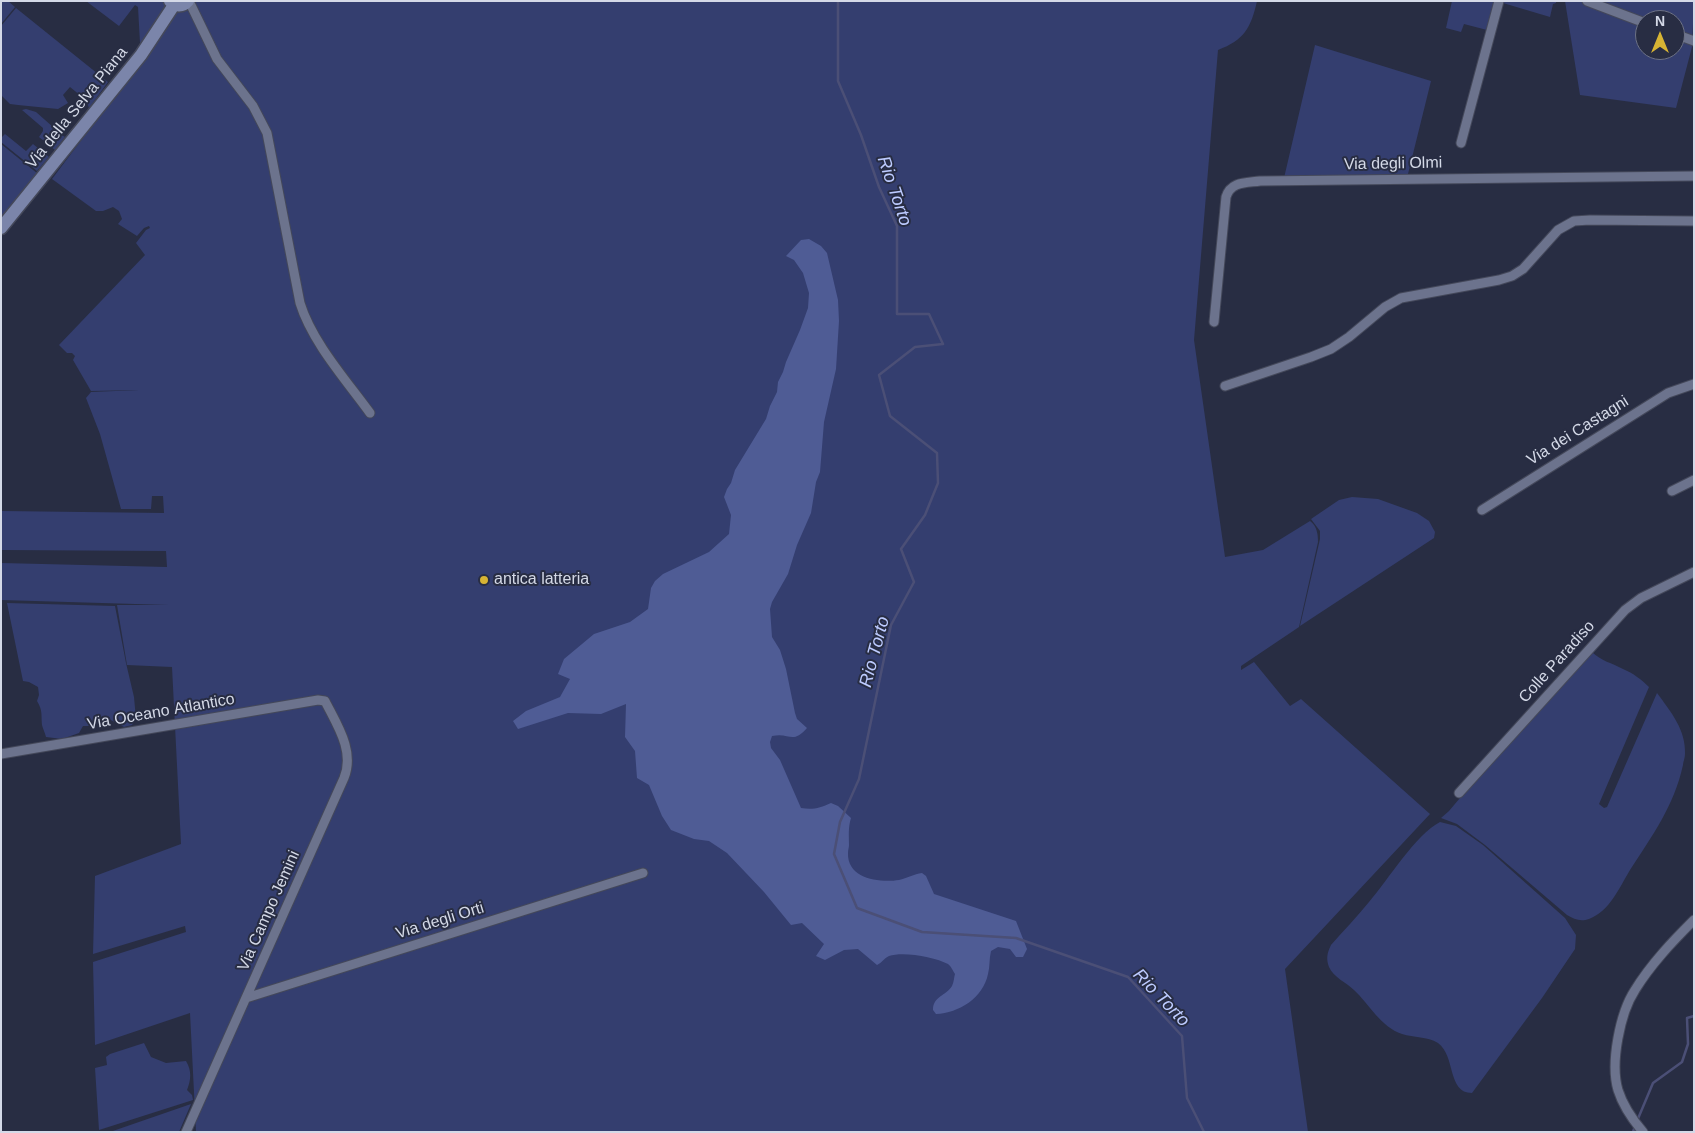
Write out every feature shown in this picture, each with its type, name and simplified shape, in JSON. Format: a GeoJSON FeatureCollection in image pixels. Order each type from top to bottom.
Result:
{"type":"FeatureCollection","features":[{"type":"Feature","properties":{"kind":"street"},"geometry":{"type":"LineString","coordinates":[[172,3],[182,6],[188,1],[217,59],[253,106],[267,133],[300,303],[316,337],[370,413]]}},
{"type":"Feature","properties":{"kind":"street"},"geometry":{"type":"LineString","coordinates":[[1461,143],[1499,1]]}},
{"type":"Feature","properties":{"kind":"street"},"geometry":{"type":"LineString","coordinates":[[1587,1],[1635,19]]}},
{"type":"Feature","properties":{"kind":"street","name":"Via della Selva Piana"},"geometry":{"type":"LineString","coordinates":[[1,228],[141,55],[172,3]]}},
{"type":"Feature","properties":{"kind":"street","name":"Via degli Olmi"},"geometry":{"type":"LineString","coordinates":[[1214,322],[1226,197],[1230,189],[1238,184],[1260,181],[1414,178],[1694,176]]}},
{"type":"Feature","properties":{"kind":"street"},"geometry":{"type":"LineString","coordinates":[[1225,386],[1331,349],[1388,305],[1402,298],[1500,280],[1512,276],[1528,264],[1558,230],[1570,223],[1590,220],[1694,221]]}},
{"type":"Feature","properties":{"kind":"street","name":"Via dei Castagni"},"geometry":{"type":"LineString","coordinates":[[1482,510],[1663,396],[1694,384]]}},
{"type":"Feature","properties":{"kind":"street"},"geometry":{"type":"LineString","coordinates":[[1672,491],[1694,480]]}},
{"type":"Feature","properties":{"kind":"street","name":"Colle Paradiso"},"geometry":{"type":"LineString","coordinates":[[1459,793],[1625,610],[1641,598],[1694,572]]}},
{"type":"Feature","properties":{"kind":"street","name":"Via Oceano Atlantico"},"geometry":{"type":"LineString","coordinates":[[1,754],[306,702],[324,701]]}},
{"type":"Feature","properties":{"kind":"street","name":"Via Campo Jemini"},"geometry":{"type":"LineString","coordinates":[[186,1132],[348,769],[348,753],[342,735],[324,701]]}},
{"type":"Feature","properties":{"kind":"street","name":"Via degli Orti"},"geometry":{"type":"LineString","coordinates":[[246,998],[643,873]]}},
{"type":"Feature","properties":{"kind":"street"},"geometry":{"type":"LineString","coordinates":[[1643,1132],[1631,1117],[1617,1088],[1616,1056],[1624,1016],[1634,990],[1649,969],[1694,920]]}},
{"type":"Feature","properties":{"kind":"shaded area"},"geometry":{"type":"Polygon","coordinates":[[[1,1],[8,1],[15,7],[1,24],[1,1]]]}},
{"type":"Feature","properties":{"kind":"shaded area"},"geometry":{"type":"Polygon","coordinates":[[[86,1],[1257,1],[1252,19],[1245,32],[1234,42],[1218,50],[1194,340],[1225,557],[1263,550],[1310,521],[1317,530],[1318,542],[1299,627],[1241,666],[1241,670],[1254,662],[1290,706],[1301,699],[1430,814],[1285,969],[1308,1132],[196,1132],[190,1013],[95,1045],[93,962],[186,932],[185,926],[93,954],[95,876],[181,844],[172,667],[127,665],[117,605],[169,605],[1,600],[1,563],[167,567],[166,551],[1,550],[1,511],[164,513],[163,496],[152,496],[151,509],[121,509],[100,434],[86,398],[91,392],[139,390],[91,391],[73,360],[75,356],[72,353],[67,353],[59,345],[145,255],[136,243],[146,230],[150,228],[149,226],[144,228],[137,236],[118,224],[122,219],[119,211],[113,207],[103,211],[96,211],[52,179],[141,61],[138,7],[135,5],[119,26],[86,1]]]}},
{"type":"Feature","properties":{"kind":"shaded area"},"geometry":{"type":"Polygon","coordinates":[[[1452,1],[1494,1],[1487,30],[1464,24],[1461,32],[1446,28],[1452,1]]]}},
{"type":"Feature","properties":{"kind":"shaded area"},"geometry":{"type":"Polygon","coordinates":[[[1504,1],[1556,1],[1556,3],[1553,4],[1550,17],[1503,3],[1504,1]]]}},
{"type":"Feature","properties":{"kind":"shaded area"},"geometry":{"type":"Polygon","coordinates":[[[1565,1],[1694,1],[1692,47],[1676,108],[1580,95],[1565,1]]]}},
{"type":"Feature","properties":{"kind":"shaded area"},"geometry":{"type":"Polygon","coordinates":[[[16,8],[108,82],[89,108],[86,100],[70,87],[63,95],[68,103],[58,109],[10,104],[1,95],[1,26],[16,8]]]}},
{"type":"Feature","properties":{"kind":"shaded area"},"geometry":{"type":"Polygon","coordinates":[[[1315,45],[1431,81],[1407,178],[1284,178],[1315,45]]]}},
{"type":"Feature","properties":{"kind":"shaded area"},"geometry":{"type":"Polygon","coordinates":[[[26,109],[36,112],[53,129],[65,137],[55,150],[39,137],[43,128],[22,110],[26,109]]]}},
{"type":"Feature","properties":{"kind":"shaded area"},"geometry":{"type":"Polygon","coordinates":[[[5,134],[26,151],[33,144],[49,157],[37,171],[1,142],[1,138],[5,134]]]}},
{"type":"Feature","properties":{"kind":"shaded area"},"geometry":{"type":"Polygon","coordinates":[[[1,144],[38,174],[1,219],[1,144]]]}},
{"type":"Feature","properties":{"kind":"shaded area"},"geometry":{"type":"Polygon","coordinates":[[[809,239],[821,246],[827,253],[838,300],[839,321],[836,369],[824,422],[820,472],[816,482],[811,513],[797,545],[788,574],[770,609],[772,637],[780,650],[786,669],[795,713],[797,719],[807,728],[794,737],[772,736],[771,748],[780,760],[801,808],[816,808],[831,803],[838,806],[851,818],[849,825],[849,862],[859,874],[874,880],[891,881],[922,873],[926,876],[934,894],[1016,921],[1027,949],[1023,957],[1016,957],[1010,949],[998,947],[991,951],[988,974],[981,990],[969,1003],[945,1013],[936,1014],[933,1010],[937,999],[953,984],[955,974],[948,964],[927,957],[902,954],[889,956],[877,965],[858,949],[844,950],[825,960],[816,956],[824,944],[802,923],[791,925],[764,892],[727,853],[709,841],[694,839],[671,830],[662,816],[649,785],[637,778],[635,751],[625,737],[626,704],[601,714],[568,713],[518,729],[513,721],[526,711],[560,697],[570,679],[558,674],[564,659],[594,634],[630,622],[648,609],[651,588],[655,581],[663,574],[709,552],[729,534],[731,515],[724,497],[735,470],[766,419],[777,392],[778,382],[808,308],[809,293],[803,273],[794,260],[786,256],[801,240],[809,239]]]}},
{"type":"Feature","properties":{"kind":"shaded area"},"geometry":{"type":"Polygon","coordinates":[[[1352,497],[1378,499],[1417,513],[1429,521],[1435,532],[1434,538],[1300,626],[1320,539],[1320,531],[1311,519],[1339,500],[1352,497]]]}},
{"type":"Feature","properties":{"kind":"shaded area"},"geometry":{"type":"Polygon","coordinates":[[[7,603],[115,606],[134,697],[136,719],[132,725],[124,727],[107,718],[94,726],[83,726],[79,733],[62,739],[46,737],[42,725],[41,710],[37,701],[39,695],[38,687],[23,681],[7,603]]]}},
{"type":"Feature","properties":{"kind":"shaded area"},"geometry":{"type":"Polygon","coordinates":[[[1592,652],[1603,660],[1634,675],[1649,687],[1599,804],[1604,808],[1607,807],[1657,693],[1680,729],[1685,745],[1685,754],[1679,780],[1668,807],[1618,891],[1603,910],[1589,919],[1580,920],[1567,915],[1485,845],[1457,824],[1441,818],[1497,754],[1592,652]]]}},
{"type":"Feature","properties":{"kind":"shaded area"},"geometry":{"type":"Polygon","coordinates":[[[1440,822],[1456,826],[1483,845],[1565,918],[1576,935],[1575,949],[1542,998],[1472,1093],[1464,1091],[1459,1087],[1455,1081],[1444,1049],[1438,1043],[1429,1039],[1402,1034],[1388,1026],[1354,990],[1331,971],[1327,961],[1331,945],[1377,893],[1421,836],[1440,822]]]}},
{"type":"Feature","properties":{"kind":"shaded area"},"geometry":{"type":"Polygon","coordinates":[[[144,1043],[151,1057],[166,1063],[186,1061],[190,1076],[187,1090],[192,1095],[193,1100],[99,1130],[95,1068],[107,1065],[106,1057],[110,1054],[144,1043]]]}},
{"type":"Feature","properties":{"kind":"shaded area"},"geometry":{"type":"Polygon","coordinates":[[[191,1104],[179,1132],[110,1132],[191,1104]]]}},
{"type":"Feature","properties":{"kind":"waterway","name":"Rio Torto"},"geometry":{"type":"LineString","coordinates":[[838,1],[838,81],[861,135],[879,187],[897,226],[897,314],[929,314],[943,344],[915,347],[879,375],[890,416],[937,453],[938,483],[925,515],[901,549],[914,582],[891,625],[859,779],[840,822],[834,854],[857,908],[922,932],[1016,938],[1128,977],[1182,1036],[1187,1098],[1204,1132]]}},
{"type":"Feature","properties":{"kind":"waterway"},"geometry":{"type":"LineString","coordinates":[[1637,1121],[1653,1083],[1682,1062],[1688,1044],[1687,1018],[1694,1016]]}},
{"type":"Feature","properties":{"kind":"waterway"},"geometry":{"type":"LineString","coordinates":[[1633,1132],[1635,1126]]}},
{"type":"Feature","properties":{"kind":"place","name":"antica latteria"},"geometry":{"type":"Point","coordinates":[484,580]}}]}
